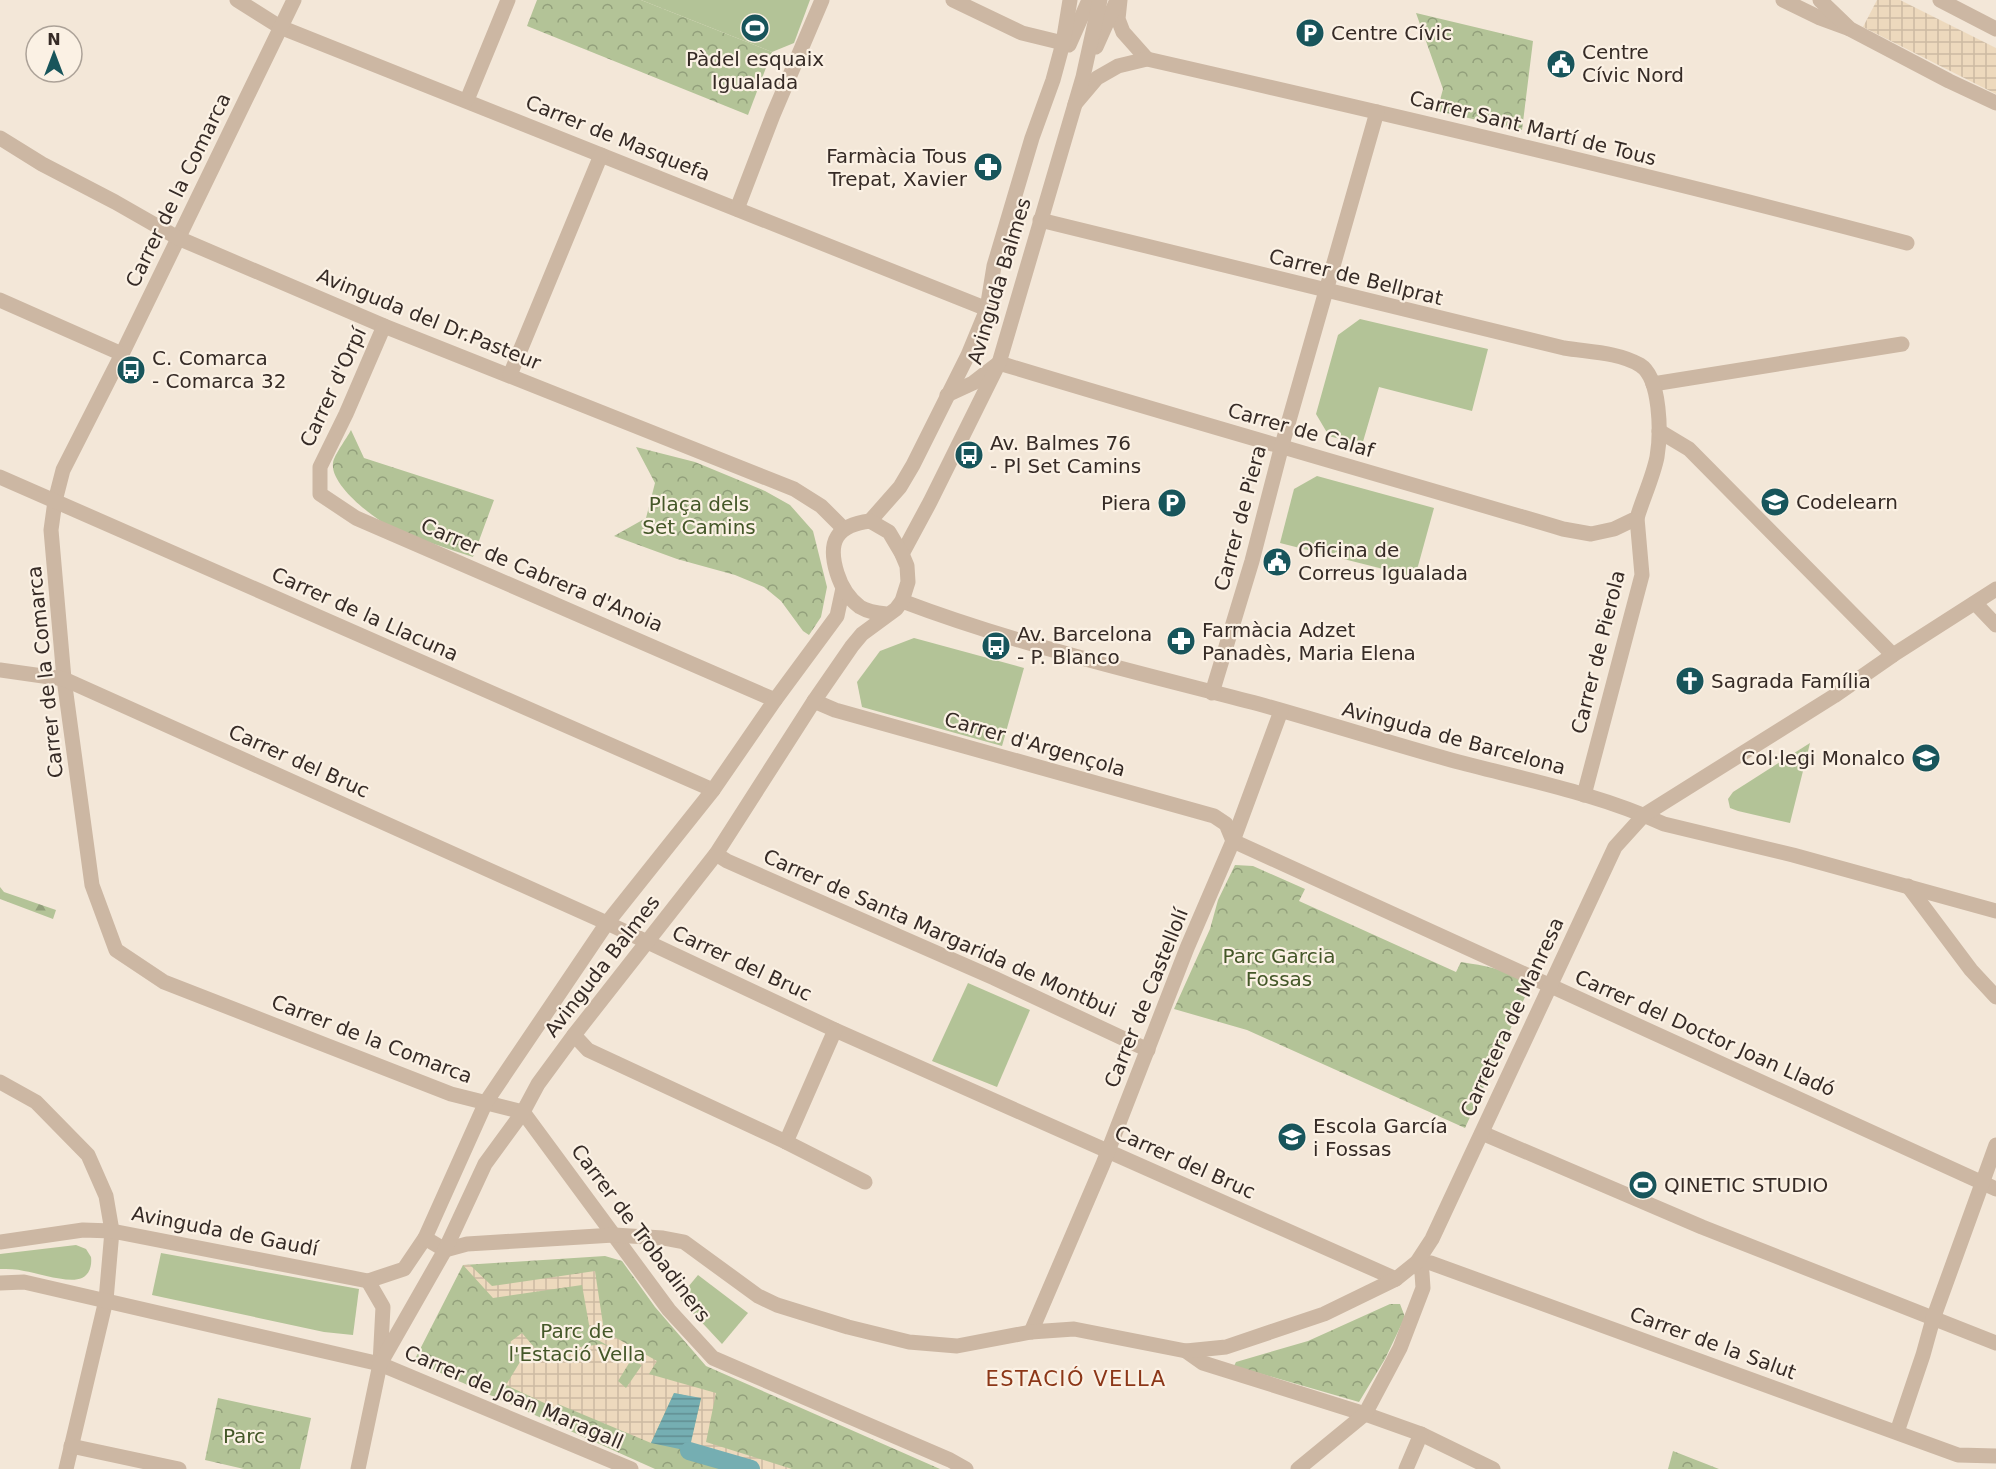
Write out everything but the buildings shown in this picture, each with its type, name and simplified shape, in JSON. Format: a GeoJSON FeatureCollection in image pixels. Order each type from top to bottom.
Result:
{"type":"FeatureCollection","features":[{"type":"Feature","properties":{"kind":"street","name":"Carrer de Masquefa"},"geometry":{"type":"LineString","coordinates":[[237,0],[280,27],[987,309]]}},
{"type":"Feature","properties":{"kind":"street","name":"Carrer de la Comarca"},"geometry":{"type":"LineString","coordinates":[[294,0],[63,470],[55,501],[51,530],[64,679],[92,885],[116,950],[164,982],[451,1094],[523,1112]]}},
{"type":"Feature","properties":{"kind":"street"},"geometry":{"type":"LineString","coordinates":[[467,100],[508,0]]}},
{"type":"Feature","properties":{"kind":"street"},"geometry":{"type":"LineString","coordinates":[[737,209],[773,115],[822,0]]}},
{"type":"Feature","properties":{"kind":"street"},"geometry":{"type":"LineString","coordinates":[[952,0],[1022,33],[1063,43]]}},
{"type":"Feature","properties":{"kind":"street","name":"Avinguda Balmes"},"geometry":{"type":"LineString","coordinates":[[1053,80],[1071,0]]}},
{"type":"Feature","properties":{"kind":"street","name":"Avinguda Balmes"},"geometry":{"type":"LineString","coordinates":[[870,520],[900,487],[968,355],[987,309],[994,266],[1032,138],[1053,80],[1089,0]]}},
{"type":"Feature","properties":{"kind":"street","name":"Avinguda Balmes"},"geometry":{"type":"LineString","coordinates":[[1083,77],[1100,0]]}},
{"type":"Feature","properties":{"kind":"street"},"geometry":{"type":"LineString","coordinates":[[1073,106],[1097,78],[1118,66],[1147,59],[1123,32],[1118,19],[1119,0]]}},
{"type":"Feature","properties":{"kind":"street","name":"Avinguda Balmes"},"geometry":{"type":"LineString","coordinates":[[902,554],[999,363],[1073,106],[1083,77],[1119,0]]}},
{"type":"Feature","properties":{"kind":"street"},"geometry":{"type":"LineString","coordinates":[[1784,0],[1820,18],[1850,29],[1996,103]]}},
{"type":"Feature","properties":{"kind":"street"},"geometry":{"type":"LineString","coordinates":[[1940,0],[1996,28]]}},
{"type":"Feature","properties":{"kind":"street"},"geometry":{"type":"LineString","coordinates":[[1822,2],[1850,29]]}},
{"type":"Feature","properties":{"kind":"street","name":"Carrer Sant Martí de Tous"},"geometry":{"type":"LineString","coordinates":[[1147,59],[1781,209],[1907,243]]}},
{"type":"Feature","properties":{"kind":"street","name":"Carrer de Piera"},"geometry":{"type":"LineString","coordinates":[[1212,693],[1252,561],[1282,446],[1377,112]]}},
{"type":"Feature","properties":{"kind":"street","name":"Avinguda del Dr.Pasteur"},"geometry":{"type":"LineString","coordinates":[[0,138],[42,164],[178,238],[384,326],[794,489],[821,506],[844,529]]}},
{"type":"Feature","properties":{"kind":"street"},"geometry":{"type":"LineString","coordinates":[[510,375],[602,155]]}},
{"type":"Feature","properties":{"kind":"street","name":"Carrer de Bellprat"},"geometry":{"type":"LineString","coordinates":[[1040,220],[1564,348],[1624,358],[1642,366],[1653,384]]}},
{"type":"Feature","properties":{"kind":"street"},"geometry":{"type":"LineString","coordinates":[[0,300],[122,354]]}},
{"type":"Feature","properties":{"kind":"street","name":"Carrer d'Orpí"},"geometry":{"type":"LineString","coordinates":[[320,466],[346,414],[384,326]]}},
{"type":"Feature","properties":{"kind":"street"},"geometry":{"type":"LineString","coordinates":[[1637,518],[1657,456],[1660,420],[1653,384],[1902,344]]}},
{"type":"Feature","properties":{"kind":"street"},"geometry":{"type":"LineString","coordinates":[[947,395],[973,383],[999,363]]}},
{"type":"Feature","properties":{"kind":"street","name":"Carrer de Calaf"},"geometry":{"type":"LineString","coordinates":[[999,363],[1135,405],[1563,529],[1591,534],[1614,529],[1637,518]]}},
{"type":"Feature","properties":{"kind":"street"},"geometry":{"type":"LineString","coordinates":[[1659,431],[1689,449],[1893,656]]}},
{"type":"Feature","properties":{"kind":"street","name":"Carrer de Cabrera d'Anoia"},"geometry":{"type":"LineString","coordinates":[[320,466],[320,494],[356,518],[775,700]]}},
{"type":"Feature","properties":{"kind":"street","name":"Carrer de la Llacuna"},"geometry":{"type":"LineString","coordinates":[[0,477],[713,790]]}},
{"type":"Feature","properties":{"kind":"street","name":"Carrer de Pierola"},"geometry":{"type":"LineString","coordinates":[[1584,795],[1642,575],[1637,518]]}},
{"type":"Feature","properties":{"kind":"street"},"geometry":{"type":"LineString","coordinates":[[870,520],[889,532],[902,554],[908,582],[902,601],[896,609],[887,614],[872,612],[861,607],[845,593],[832,557],[833,545],[838,534],[853,524],[870,520]]}},
{"type":"Feature","properties":{"kind":"street","name":"Avinguda Balmes"},"geometry":{"type":"LineString","coordinates":[[425,1238],[486,1102],[607,923],[713,790],[837,616],[843,588]]}},
{"type":"Feature","properties":{"kind":"street","name":"Carretera de Manresa"},"geometry":{"type":"LineString","coordinates":[[445,1250],[467,1244],[614,1235],[663,1238],[684,1242],[758,1296],[777,1305],[848,1327],[909,1342],[957,1346],[1031,1332],[1074,1329],[1186,1351],[1226,1347],[1324,1314],[1396,1279],[1417,1262],[1432,1239],[1615,847],[1644,815],[1834,696],[1996,589]]}},
{"type":"Feature","properties":{"kind":"street","name":"Avinguda de Barcelona"},"geometry":{"type":"LineString","coordinates":[[902,601],[960,622],[1511,777],[1584,795],[1664,824],[1793,855],[1996,911]]}},
{"type":"Feature","properties":{"kind":"street"},"geometry":{"type":"LineString","coordinates":[[1975,603],[1996,625]]}},
{"type":"Feature","properties":{"kind":"street","name":"Avinguda Balmes"},"geometry":{"type":"LineString","coordinates":[[380,1364],[445,1250],[485,1164],[523,1112],[538,1084],[716,854],[814,701],[862,634],[887,614]]}},
{"type":"Feature","properties":{"kind":"street","name":"Carrer del Bruc"},"geometry":{"type":"LineString","coordinates":[[0,670],[64,679],[607,923],[836,1030],[1396,1279]]}},
{"type":"Feature","properties":{"kind":"street","name":"Carrer d'Argençola"},"geometry":{"type":"LineString","coordinates":[[814,701],[835,710],[1214,816],[1226,824],[1233,841]]}},
{"type":"Feature","properties":{"kind":"street","name":"Carrer de Castellolí"},"geometry":{"type":"LineString","coordinates":[[1031,1332],[1108,1151],[1187,948],[1233,841],[1281,711]]}},
{"type":"Feature","properties":{"kind":"street","name":"Carrer del Doctor Joan Lladó"},"geometry":{"type":"LineString","coordinates":[[1233,841],[1549,987],[1740,1071],[1990,1186]]}},
{"type":"Feature","properties":{"kind":"street","name":"Carrer de Santa Margarida de Montbui"},"geometry":{"type":"LineString","coordinates":[[716,854],[727,861],[994,978],[1148,1050]]}},
{"type":"Feature","properties":{"kind":"street"},"geometry":{"type":"LineString","coordinates":[[1908,886],[1971,970],[1996,996]]}},
{"type":"Feature","properties":{"kind":"street"},"geometry":{"type":"LineString","coordinates":[[786,1142],[836,1030]]}},
{"type":"Feature","properties":{"kind":"street"},"geometry":{"type":"LineString","coordinates":[[574,1035],[588,1050],[786,1142],[865,1182]]}},
{"type":"Feature","properties":{"kind":"street"},"geometry":{"type":"LineString","coordinates":[[0,1082],[36,1102],[88,1155],[106,1196],[112,1231],[106,1300],[66,1469]]}},
{"type":"Feature","properties":{"kind":"street","name":"Carrer de Trobadiners"},"geometry":{"type":"LineString","coordinates":[[523,1112],[669,1310],[714,1358],[966,1469]]}},
{"type":"Feature","properties":{"kind":"street"},"geometry":{"type":"LineString","coordinates":[[1482,1133],[1702,1227],[1996,1344]]}},
{"type":"Feature","properties":{"kind":"street"},"geometry":{"type":"LineString","coordinates":[[1897,1432],[1933,1319],[1990,1186],[1996,1145]]}},
{"type":"Feature","properties":{"kind":"street","name":"Avinguda de Gaudí"},"geometry":{"type":"LineString","coordinates":[[0,1242],[83,1230],[112,1231],[368,1281],[404,1269],[425,1238]]}},
{"type":"Feature","properties":{"kind":"street"},"geometry":{"type":"LineString","coordinates":[[425,1238],[445,1250]]}},
{"type":"Feature","properties":{"kind":"street"},"geometry":{"type":"LineString","coordinates":[[1298,1469],[1365,1414],[1400,1348],[1423,1288],[1422,1273],[1417,1262]]}},
{"type":"Feature","properties":{"kind":"street","name":"Carrer de la Salut"},"geometry":{"type":"LineString","coordinates":[[1417,1262],[1431,1263],[1958,1455],[1996,1456]]}},
{"type":"Feature","properties":{"kind":"street","name":"Avinguda Balmes"},"geometry":{"type":"LineString","coordinates":[[358,1469],[380,1364],[383,1307],[368,1281]]}},
{"type":"Feature","properties":{"kind":"street"},"geometry":{"type":"LineString","coordinates":[[0,1283],[24,1282],[380,1364]]}},
{"type":"Feature","properties":{"kind":"street"},"geometry":{"type":"LineString","coordinates":[[1186,1351],[1203,1363],[1421,1434],[1493,1469]]}},
{"type":"Feature","properties":{"kind":"street","name":"Carrer de Joan Maragall"},"geometry":{"type":"LineString","coordinates":[[380,1364],[631,1469]]}},
{"type":"Feature","properties":{"kind":"street"},"geometry":{"type":"LineString","coordinates":[[1406,1469],[1421,1434]]}},
{"type":"Feature","properties":{"kind":"street"},"geometry":{"type":"LineString","coordinates":[[71,1446],[178,1469]]}},
{"type":"Feature","properties":{"kind":"green space"},"geometry":{"type":"Polygon","coordinates":[[[537,0],[641,0],[772,52],[748,115],[527,26],[537,0]]]}},
{"type":"Feature","properties":{"kind":"green space","name":"Pàdel esquaix Igualada"},"geometry":{"type":"Polygon","coordinates":[[[641,0],[810,0],[794,43],[772,52],[641,0]]]}},
{"type":"Feature","properties":{"kind":"green space"},"geometry":{"type":"Polygon","coordinates":[[[1416,13],[1533,41],[1522,130],[1437,111],[1443,89],[1416,13]]]}},
{"type":"Feature","properties":{"kind":"green space"},"geometry":{"type":"Polygon","coordinates":[[[1360,319],[1488,349],[1472,411],[1379,387],[1362,445],[1329,436],[1316,414],[1338,335],[1360,319]]]}},
{"type":"Feature","properties":{"kind":"green space"},"geometry":{"type":"Polygon","coordinates":[[[351,430],[364,458],[494,500],[473,557],[394,529],[376,518],[346,492],[334,472],[333,463],[351,430]]]}},
{"type":"Feature","properties":{"kind":"green space","name":"Plaça dels Set Camins"},"geometry":{"type":"Polygon","coordinates":[[[636,447],[695,462],[765,491],[790,505],[813,531],[827,587],[821,617],[809,635],[803,631],[781,601],[764,587],[735,575],[677,559],[614,536],[646,518],[655,483],[636,447]]]}},
{"type":"Feature","properties":{"kind":"green space"},"geometry":{"type":"Polygon","coordinates":[[[1317,476],[1434,508],[1415,577],[1280,543],[1294,489],[1317,476]]]}},
{"type":"Feature","properties":{"kind":"green space"},"geometry":{"type":"Polygon","coordinates":[[[914,638],[1024,668],[1002,746],[862,707],[857,682],[880,651],[914,638]]]}},
{"type":"Feature","properties":{"kind":"green space"},"geometry":{"type":"Polygon","coordinates":[[[1810,743],[1790,823],[1730,808],[1728,799],[1733,792],[1810,743]]]}},
{"type":"Feature","properties":{"kind":"green space","name":"Parc Garcia Fossas"},"geometry":{"type":"Polygon","coordinates":[[[1235,865],[1253,866],[1305,889],[1299,901],[1456,972],[1461,962],[1479,965],[1506,972],[1530,986],[1465,1128],[1247,1030],[1174,1009],[1210,929],[1218,900],[1235,865]]]}},
{"type":"Feature","properties":{"kind":"green space"},"geometry":{"type":"Polygon","coordinates":[[[0,887],[4,892],[56,910],[53,919],[0,899],[0,887]]]}},
{"type":"Feature","properties":{"kind":"green space"},"geometry":{"type":"Polygon","coordinates":[[[968,983],[1030,1010],[997,1087],[932,1061],[968,983]]]}},
{"type":"Feature","properties":{"kind":"green space"},"geometry":{"type":"Polygon","coordinates":[[[76,1245],[86,1249],[91,1257],[91,1263],[87,1274],[76,1280],[0,1269],[0,1254],[76,1245]]]}},
{"type":"Feature","properties":{"kind":"green space"},"geometry":{"type":"Polygon","coordinates":[[[161,1253],[359,1289],[353,1335],[324,1332],[152,1295],[161,1253]]]}},
{"type":"Feature","properties":{"kind":"green space","name":"Parc de l'Estació Vella"},"geometry":{"type":"Polygon","coordinates":[[[605,1256],[622,1261],[655,1307],[706,1366],[940,1469],[655,1469],[414,1361],[463,1265],[605,1256]]]}},
{"type":"Feature","properties":{"kind":"green space"},"geometry":{"type":"Polygon","coordinates":[[[698,1275],[748,1313],[722,1344],[679,1298],[698,1275]]]}},
{"type":"Feature","properties":{"kind":"green space"},"geometry":{"type":"Polygon","coordinates":[[[1390,1304],[1400,1304],[1405,1317],[1385,1359],[1359,1402],[1234,1366],[1236,1362],[1308,1341],[1390,1304]]]}},
{"type":"Feature","properties":{"kind":"green space","name":"Parc"},"geometry":{"type":"Polygon","coordinates":[[[218,1398],[311,1418],[300,1469],[244,1469],[205,1460],[218,1398]]]}},
{"type":"Feature","properties":{"kind":"green space"},"geometry":{"type":"Polygon","coordinates":[[[1673,1451],[1719,1469],[1668,1469],[1673,1451]]]}},
{"type":"Feature","properties":{"kind":"shaded area"},"geometry":{"type":"Polygon","coordinates":[[[1877,0],[1900,0],[1996,48],[1996,94],[1863,27],[1877,0]]]}},
{"type":"Feature","properties":{"kind":"shaded area"},"geometry":{"type":"Polygon","coordinates":[[[463,1265],[470,1265],[492,1286],[595,1271],[604,1331],[657,1361],[649,1374],[716,1393],[706,1442],[792,1469],[760,1469],[689,1449],[701,1399],[674,1393],[651,1443],[558,1404],[555,1408],[506,1385],[523,1357],[510,1342],[522,1333],[539,1353],[602,1344],[612,1348],[591,1336],[582,1285],[493,1298],[463,1265]],[[631,1360],[618,1381],[626,1388],[642,1365],[631,1360]]]}},
{"type":"Feature","properties":{"kind":"water"},"geometry":{"type":"Polygon","coordinates":[[[674,1393],[701,1398],[689,1451],[651,1443],[674,1393]]]}},
{"type":"Feature","properties":{"kind":"waterway"},"geometry":{"type":"LineString","coordinates":[[689,1451],[751,1469]]}},
{"type":"Feature","properties":{"kind":"place","name":"Pàdel esquaix Igualada"},"geometry":{"type":"Point","coordinates":[755,28]}},
{"type":"Feature","properties":{"kind":"place","name":"Centre Cívic"},"geometry":{"type":"Point","coordinates":[1310,33]}},
{"type":"Feature","properties":{"kind":"place","name":"Centre Cívic Nord"},"geometry":{"type":"Point","coordinates":[1561,64]}},
{"type":"Feature","properties":{"kind":"place","name":"Farmàcia Tous Trepat, Xavier"},"geometry":{"type":"Point","coordinates":[988,167]}},
{"type":"Feature","properties":{"kind":"place","name":"C. Comarca - Comarca 32"},"geometry":{"type":"Point","coordinates":[131,370]}},
{"type":"Feature","properties":{"kind":"place","name":"Av. Balmes 76 - Pl Set Camins"},"geometry":{"type":"Point","coordinates":[969,455]}},
{"type":"Feature","properties":{"kind":"place","name":"Codelearn"},"geometry":{"type":"Point","coordinates":[1775,502]}},
{"type":"Feature","properties":{"kind":"place","name":"Piera"},"geometry":{"type":"Point","coordinates":[1172,503]}},
{"type":"Feature","properties":{"kind":"place","name":"Oficina de Correus Igualada"},"geometry":{"type":"Point","coordinates":[1277,562]}},
{"type":"Feature","properties":{"kind":"place","name":"Farmàcia Adzet Panadès, Maria Elena"},"geometry":{"type":"Point","coordinates":[1181,641]}},
{"type":"Feature","properties":{"kind":"place","name":"Av. Barcelona - P. Blanco"},"geometry":{"type":"Point","coordinates":[996,646]}},
{"type":"Feature","properties":{"kind":"place","name":"Sagrada Família"},"geometry":{"type":"Point","coordinates":[1690,681]}},
{"type":"Feature","properties":{"kind":"place","name":"Col·legi Monalco"},"geometry":{"type":"Point","coordinates":[1926,758]}},
{"type":"Feature","properties":{"kind":"place","name":"Escola García i Fossas"},"geometry":{"type":"Point","coordinates":[1292,1137]}},
{"type":"Feature","properties":{"kind":"place","name":"QINETIC STUDIO"},"geometry":{"type":"Point","coordinates":[1643,1185]}},
{"type":"Feature","properties":{"kind":"district","name":"ESTACIÓ VELLA"},"geometry":{"type":"Point","coordinates":[1076,1379]}}]}
